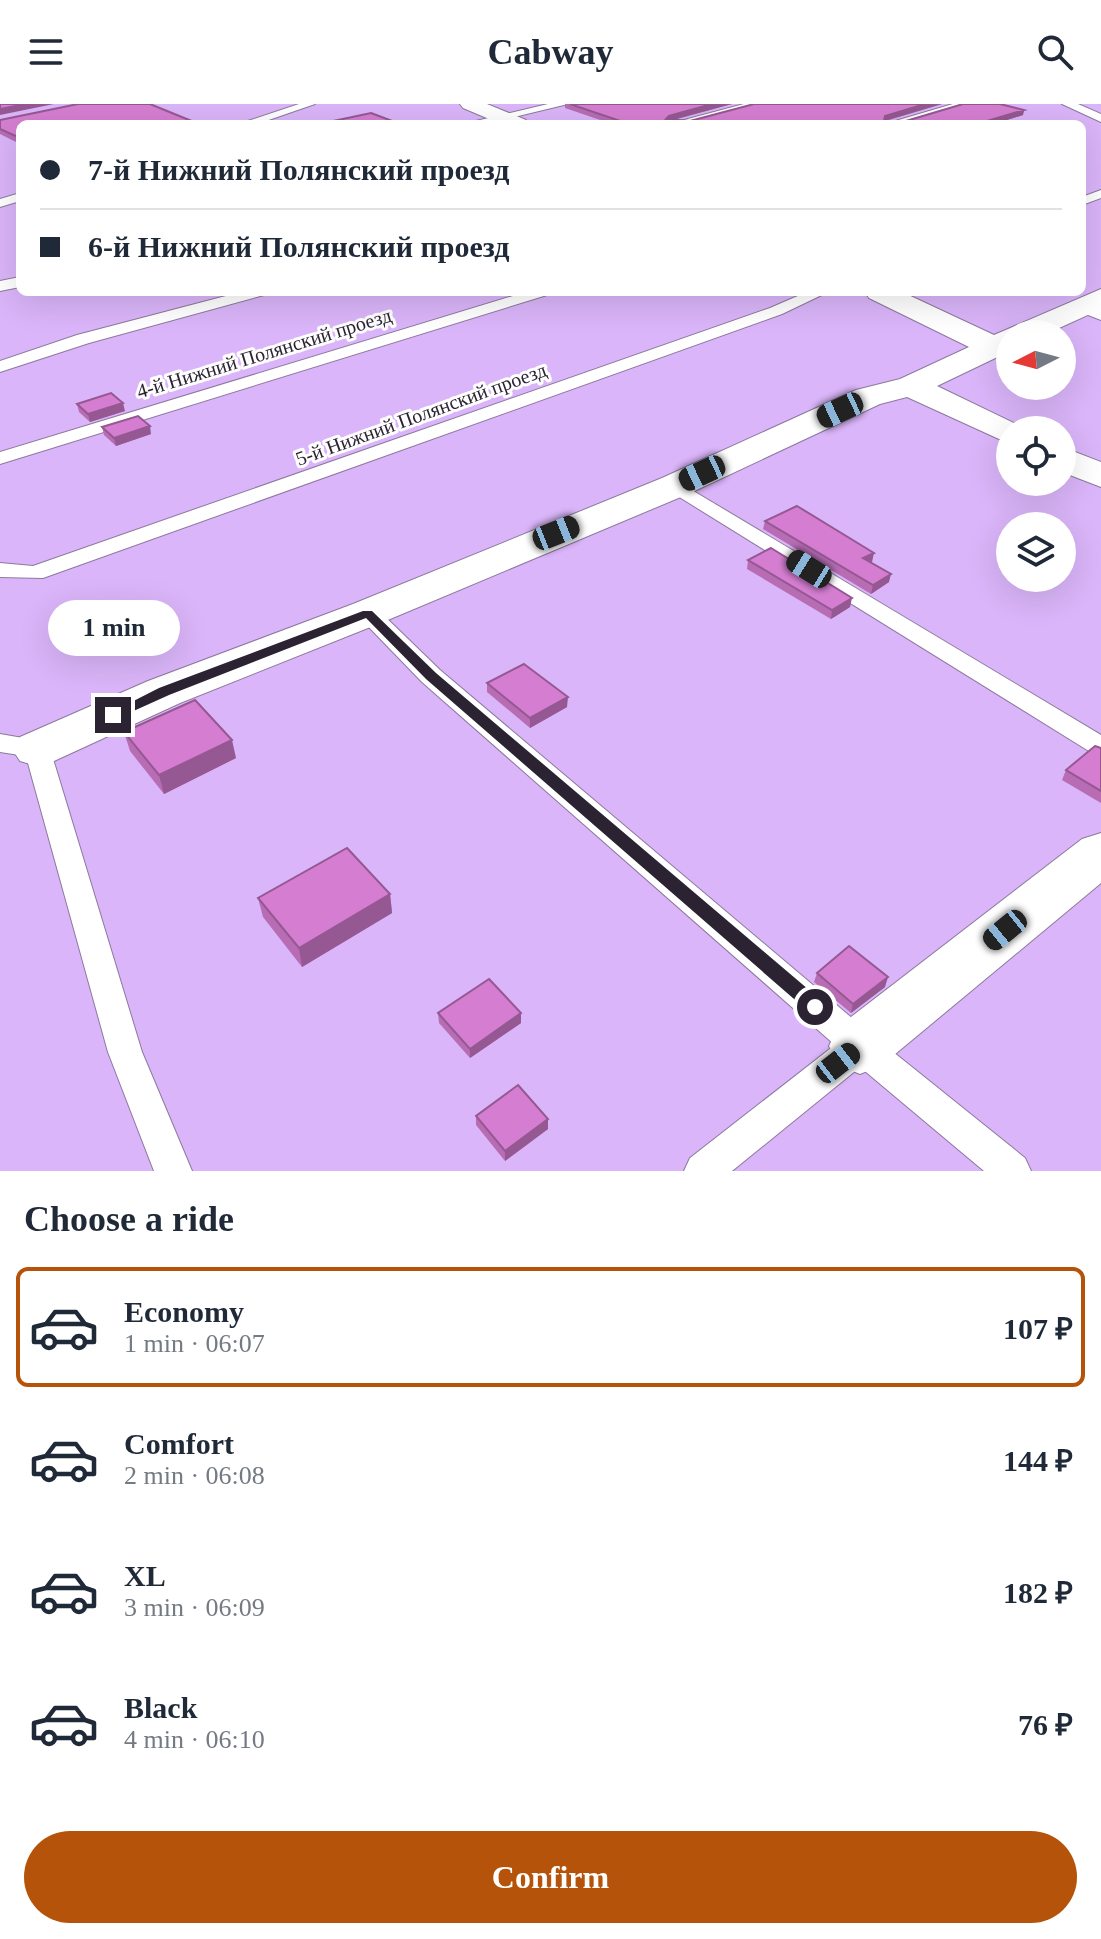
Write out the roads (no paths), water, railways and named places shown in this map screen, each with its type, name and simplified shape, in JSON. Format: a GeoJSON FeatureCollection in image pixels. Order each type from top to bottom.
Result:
{"type":"FeatureCollection","features":[{"type":"Feature","properties":{"kind":"street"},"geometry":{"type":"LineString","coordinates":[[470,104],[511,120]]}},
{"type":"Feature","properties":{"kind":"street"},"geometry":{"type":"LineString","coordinates":[[890,296],[996,335]]}},
{"type":"Feature","properties":{"kind":"street"},"geometry":{"type":"LineString","coordinates":[[1059,320],[1094,306]]}},
{"type":"Feature","properties":{"kind":"street"},"geometry":{"type":"LineString","coordinates":[[18,746],[368,613],[675,486],[868,397],[911,386],[996,346]]}},
{"type":"Feature","properties":{"kind":"street"},"geometry":{"type":"LineString","coordinates":[[911,386],[996,427]]}},
{"type":"Feature","properties":{"kind":"street"},"geometry":{"type":"LineString","coordinates":[[1076,464],[1101,476]]}},
{"type":"Feature","properties":{"kind":"street"},"geometry":{"type":"LineString","coordinates":[[860,1046],[1101,853]]}},
{"type":"Feature","properties":{"kind":"lane"},"geometry":{"type":"LineString","coordinates":[[258,120],[310,104]]}},
{"type":"Feature","properties":{"kind":"lane"},"geometry":{"type":"LineString","coordinates":[[511,120],[563,104]]}},
{"type":"Feature","properties":{"kind":"lane"},"geometry":{"type":"LineString","coordinates":[[691,120],[757,104]]}},
{"type":"Feature","properties":{"kind":"lane"},"geometry":{"type":"LineString","coordinates":[[906,120],[965,104]]}},
{"type":"Feature","properties":{"kind":"lane"},"geometry":{"type":"LineString","coordinates":[[1067,104],[1087,110],[1101,119]]}},
{"type":"Feature","properties":{"kind":"lane"},"geometry":{"type":"LineString","coordinates":[[1088,122],[1101,119]]}},
{"type":"Feature","properties":{"kind":"lane"},"geometry":{"type":"LineString","coordinates":[[0,367],[83,339],[244,296]]}},
{"type":"Feature","properties":{"kind":"lane","name":"4-й Нижний Полянский проезд"},"geometry":{"type":"LineString","coordinates":[[0,458],[529,296]]}},
{"type":"Feature","properties":{"kind":"lane","name":"5-й Нижний Полянский проезд"},"geometry":{"type":"LineString","coordinates":[[0,570],[35,573],[476,419],[809,296]]}},
{"type":"Feature","properties":{"kind":"lane"},"geometry":{"type":"LineString","coordinates":[[675,486],[1101,747]]}},
{"type":"Feature","properties":{"kind":"lane"},"geometry":{"type":"LineString","coordinates":[[368,613],[431,676],[860,1046],[1012,1171]]}},
{"type":"Feature","properties":{"kind":"lane"},"geometry":{"type":"LineString","coordinates":[[18,746],[125,1052],[173,1171]]}},
{"type":"Feature","properties":{"kind":"lane"},"geometry":{"type":"LineString","coordinates":[[703,1171],[860,1046]]}}]}
